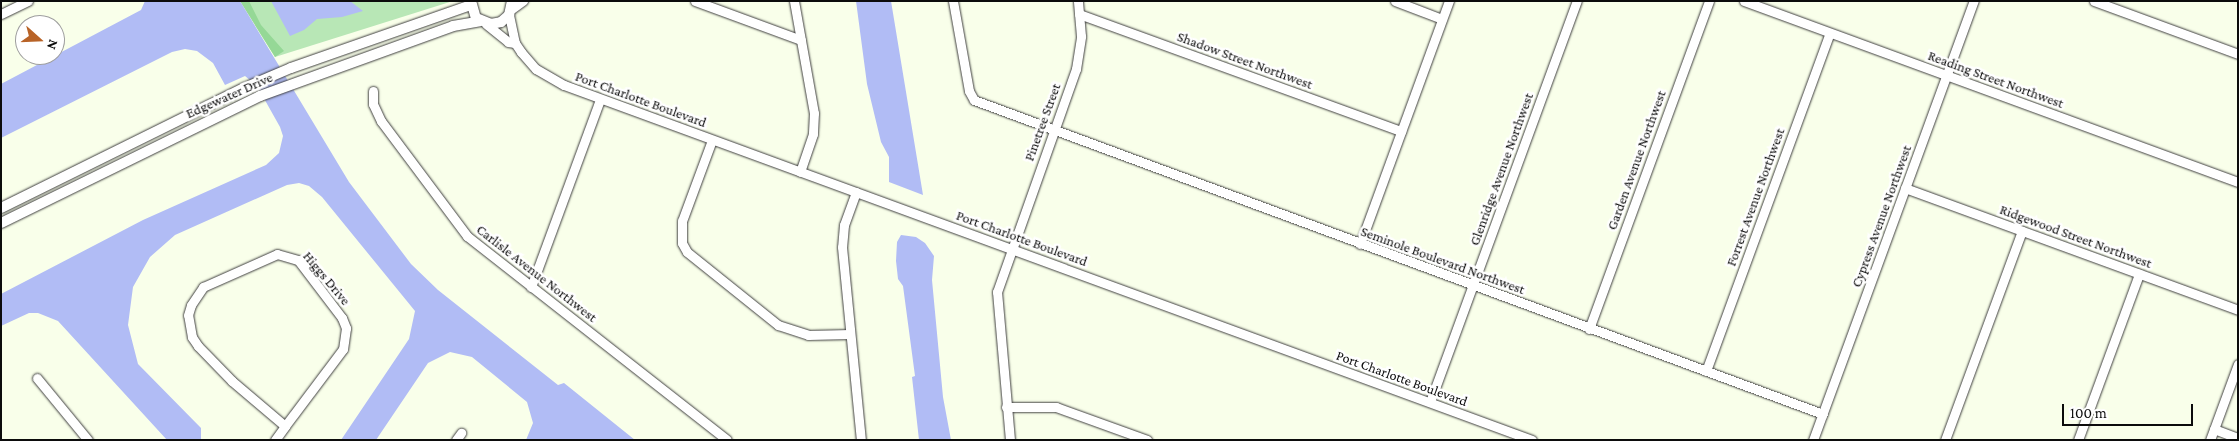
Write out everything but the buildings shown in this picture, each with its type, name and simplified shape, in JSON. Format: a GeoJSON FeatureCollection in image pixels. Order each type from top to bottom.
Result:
{"type":"FeatureCollection","features":[{"type":"Feature","properties":{"kind":"street"},"geometry":{"type":"LineString","coordinates":[[1,14],[28,1]]}},
{"type":"Feature","properties":{"kind":"street"},"geometry":{"type":"LineString","coordinates":[[511,8],[523,1]]}},
{"type":"Feature","properties":{"kind":"street"},"geometry":{"type":"LineString","coordinates":[[695,1],[801,40]]}},
{"type":"Feature","properties":{"kind":"street"},"geometry":{"type":"LineString","coordinates":[[794,1],[814,124],[800,172]]}},
{"type":"Feature","properties":{"kind":"street","name":"Seminole Boulevard Northwest"},"geometry":{"type":"LineString","coordinates":[[953,1],[969,91],[974,100],[1053,132],[1822,414]]}},
{"type":"Feature","properties":{"kind":"street","name":"Pinetree Street"},"geometry":{"type":"LineString","coordinates":[[1010,440],[997,298],[1010,249],[1079,58],[1078,1]]}},
{"type":"Feature","properties":{"kind":"street"},"geometry":{"type":"LineString","coordinates":[[1395,1],[1442,19]]}},
{"type":"Feature","properties":{"kind":"street"},"geometry":{"type":"LineString","coordinates":[[1360,244],[1449,1]]}},
{"type":"Feature","properties":{"kind":"street","name":"Glenridge Avenue Northwest"},"geometry":{"type":"LineString","coordinates":[[1430,402],[1577,1]]}},
{"type":"Feature","properties":{"kind":"street","name":"Garden Avenue Northwest"},"geometry":{"type":"LineString","coordinates":[[1589,329],[1709,1]]}},
{"type":"Feature","properties":{"kind":"street","name":"Reading Street Northwest"},"geometry":{"type":"LineString","coordinates":[[1744,1],[2238,182]]}},
{"type":"Feature","properties":{"kind":"street","name":"Cypress Avenue Northwest"},"geometry":{"type":"LineString","coordinates":[[1813,440],[1974,1]]}},
{"type":"Feature","properties":{"kind":"street"},"geometry":{"type":"LineString","coordinates":[[2094,1],[2238,54]]}},
{"type":"Feature","properties":{"kind":"street"},"geometry":{"type":"LineString","coordinates":[[471,3],[483,23]]}},
{"type":"Feature","properties":{"kind":"street","name":"Edgewater Drive"},"geometry":{"type":"LineString","coordinates":[[1,208],[244,88],[291,68],[471,3]]}},
{"type":"Feature","properties":{"kind":"street","name":"Edgewater Drive"},"geometry":{"type":"LineString","coordinates":[[1,223],[260,96],[300,79],[452,26],[483,23],[496,24],[511,8]]}},
{"type":"Feature","properties":{"kind":"street","name":"Port Charlotte Boulevard"},"geometry":{"type":"LineString","coordinates":[[511,8],[516,43],[528,61],[545,75],[600,99],[1532,440]]}},
{"type":"Feature","properties":{"kind":"street","name":"Shadow Street Northwest"},"geometry":{"type":"LineString","coordinates":[[1079,14],[1401,132]]}},
{"type":"Feature","properties":{"kind":"street","name":"Port Charlotte Boulevard"},"geometry":{"type":"LineString","coordinates":[[483,23],[508,42],[516,43]]}},
{"type":"Feature","properties":{"kind":"street","name":"Forrest Avenue Northwest"},"geometry":{"type":"LineString","coordinates":[[1706,371],[1830,33]]}},
{"type":"Feature","properties":{"kind":"street","name":"Carlisle Avenue Northwest"},"geometry":{"type":"LineString","coordinates":[[373,91],[373,104],[381,121],[460,228],[531,287],[727,440]]}},
{"type":"Feature","properties":{"kind":"street"},"geometry":{"type":"LineString","coordinates":[[531,287],[600,99]]}},
{"type":"Feature","properties":{"kind":"street"},"geometry":{"type":"LineString","coordinates":[[712,140],[682,221],[681,232],[687,252],[778,325],[808,336],[850,334]]}},
{"type":"Feature","properties":{"kind":"street","name":"Ridgewood Street Northwest"},"geometry":{"type":"LineString","coordinates":[[1905,188],[2238,310]]}},
{"type":"Feature","properties":{"kind":"street"},"geometry":{"type":"LineString","coordinates":[[856,192],[844,225],[842,247],[861,440]]}},
{"type":"Feature","properties":{"kind":"street"},"geometry":{"type":"LineString","coordinates":[[1945,440],[2022,231]]}},
{"type":"Feature","properties":{"kind":"street","name":"Higgs Drive"},"geometry":{"type":"LineString","coordinates":[[275,440],[343,349],[346,328],[342,318],[298,260],[278,254],[203,287],[191,304],[189,321],[198,346],[232,380],[285,426]]}},
{"type":"Feature","properties":{"kind":"street"},"geometry":{"type":"LineString","coordinates":[[2078,440],[2139,274]]}},
{"type":"Feature","properties":{"kind":"street"},"geometry":{"type":"LineString","coordinates":[[2210,440],[2238,364]]}},
{"type":"Feature","properties":{"kind":"street"},"geometry":{"type":"LineString","coordinates":[[37,378],[88,440]]}},
{"type":"Feature","properties":{"kind":"street"},"geometry":{"type":"LineString","coordinates":[[1006,407],[1056,407],[1147,440]]}},
{"type":"Feature","properties":{"kind":"street"},"geometry":{"type":"LineString","coordinates":[[2214,429],[2238,438]]}},
{"type":"Feature","properties":{"kind":"green space"},"geometry":{"type":"Polygon","coordinates":[[[240,1],[453,1],[275,57],[240,1]]]}},
{"type":"Feature","properties":{"kind":"green space"},"geometry":{"type":"Polygon","coordinates":[[[240,1],[249,1],[261,25],[284,51],[275,57],[240,1]]]}},
{"type":"Feature","properties":{"kind":"water"},"geometry":{"type":"Polygon","coordinates":[[[145,1],[240,1],[349,182],[411,264],[438,290],[558,385],[564,383],[635,440],[526,440],[533,423],[527,402],[472,357],[450,352],[428,363],[376,440],[341,440],[409,339],[415,311],[322,197],[309,186],[299,183],[287,185],[175,235],[150,257],[133,287],[128,325],[138,364],[201,428],[201,440],[167,440],[58,321],[38,313],[29,313],[1,326],[1,294],[143,220],[266,165],[279,153],[283,136],[257,86],[245,76],[225,85],[213,63],[197,51],[185,49],[172,52],[1,138],[1,84],[37,65],[65,65],[65,50],[141,10],[145,1]]]}},
{"type":"Feature","properties":{"kind":"water"},"geometry":{"type":"Polygon","coordinates":[[[271,1],[350,1],[363,11],[342,17],[317,19],[304,30],[290,36],[271,1]]]}},
{"type":"Feature","properties":{"kind":"water"},"geometry":{"type":"Polygon","coordinates":[[[856,1],[891,1],[923,195],[889,182],[889,157],[881,142],[867,84],[856,1]]]}},
{"type":"Feature","properties":{"kind":"water"},"geometry":{"type":"Polygon","coordinates":[[[901,235],[916,237],[925,243],[934,256],[932,280],[943,397],[951,440],[919,440],[912,377],[915,376],[903,286],[898,279],[896,261],[897,242],[901,235]]]}}]}
